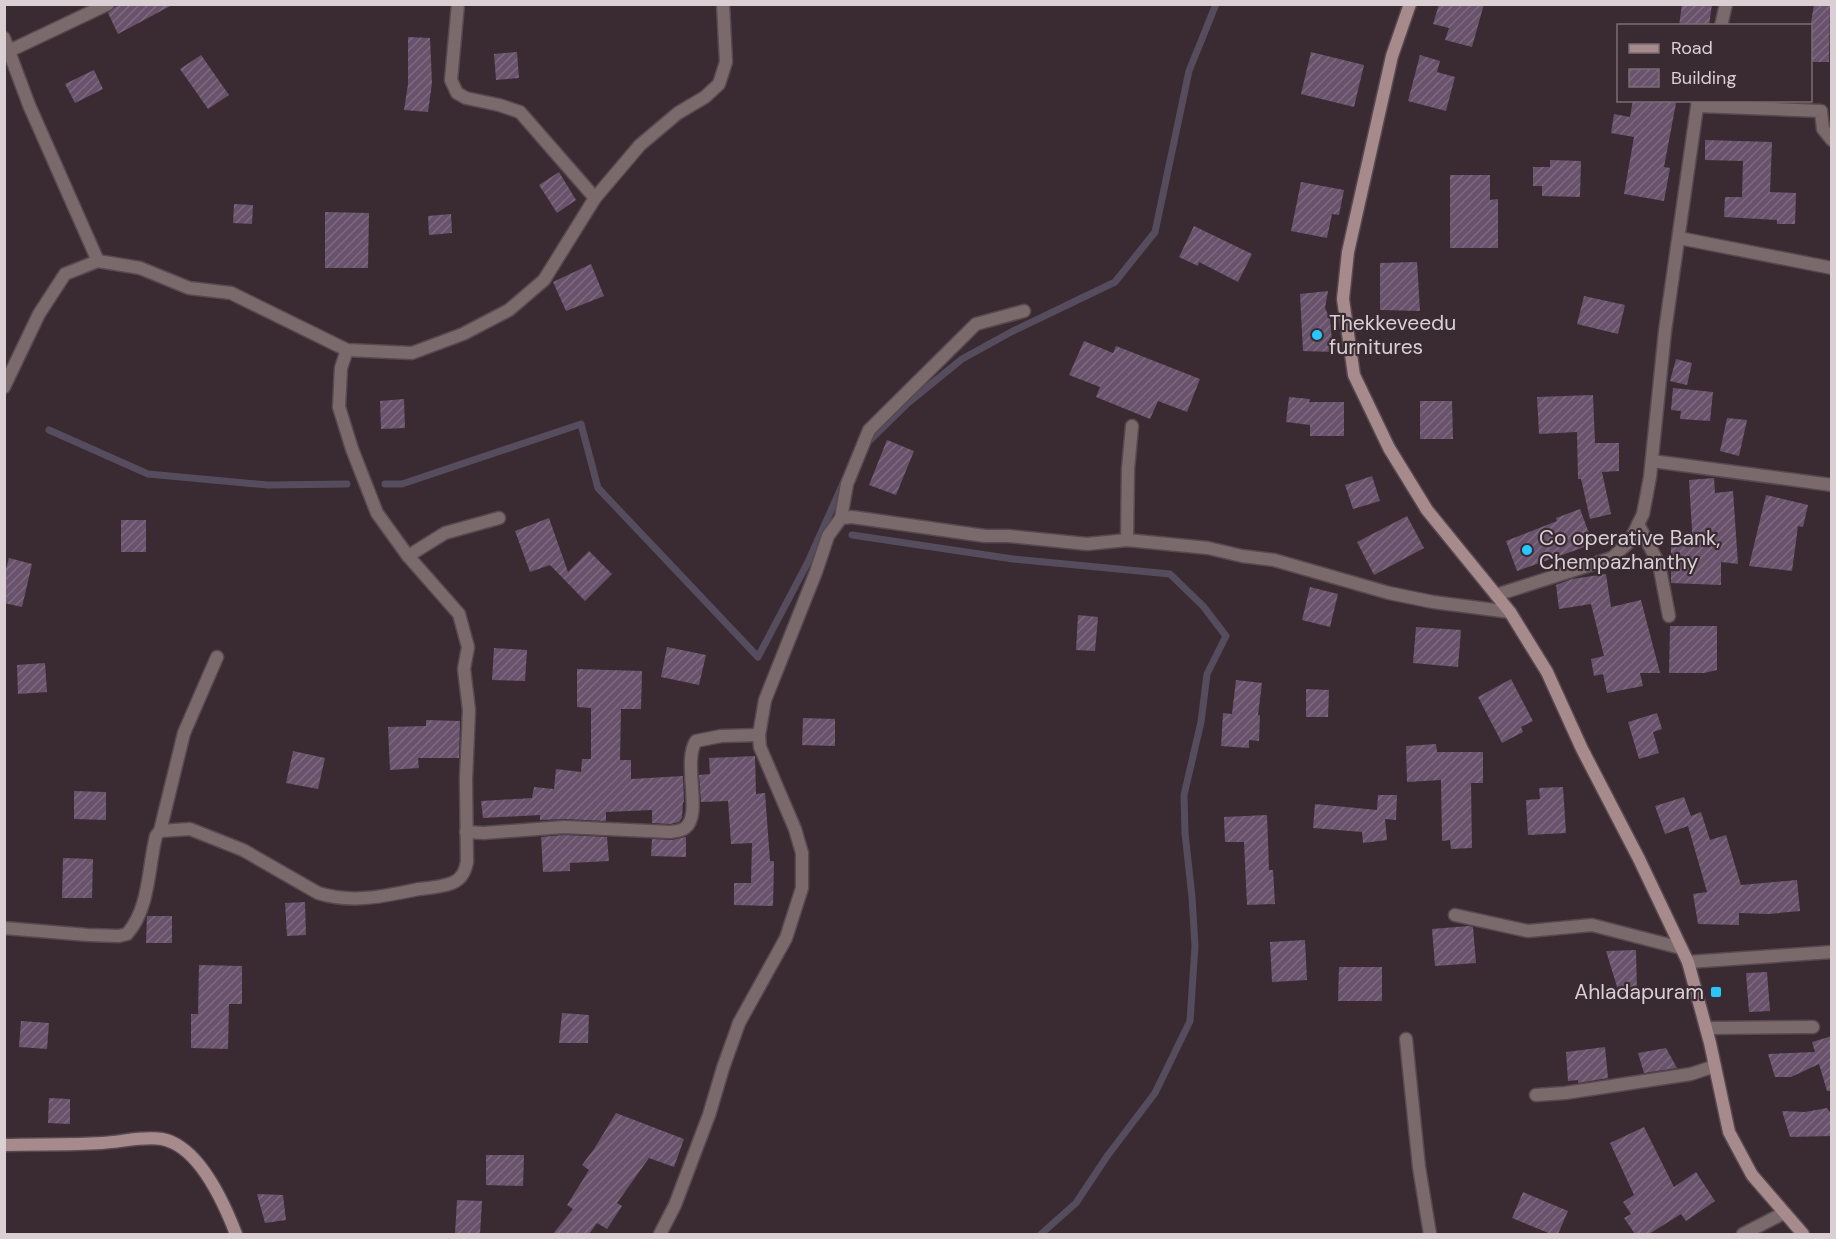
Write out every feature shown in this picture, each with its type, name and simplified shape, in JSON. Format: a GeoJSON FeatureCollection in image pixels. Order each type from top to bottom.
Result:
{"type":"FeatureCollection","features":[{"type":"Feature","properties":{"kind":"main road"},"geometry":{"type":"LineString","coordinates":[[1410,4],[1392,56],[1348,252],[1344,299],[1354,375],[1389,448],[1427,510],[1509,612],[1547,672],[1582,750],[1640,859],[1688,962],[1706,1028],[1729,1132],[1752,1175],[1803,1234]]}},
{"type":"Feature","properties":{"kind":"main road"},"geometry":{"type":"LineString","coordinates":[[4,1145],[104,1143],[142,1139],[161,1139],[176,1144],[191,1155],[202,1169],[224,1206],[236,1234]]}},
{"type":"Feature","properties":{"kind":"street"},"geometry":{"type":"LineString","coordinates":[[9,51],[108,4]]}},
{"type":"Feature","properties":{"kind":"street"},"geometry":{"type":"LineString","coordinates":[[458,4],[451,80],[457,93],[466,98],[520,112],[595,198]]}},
{"type":"Feature","properties":{"kind":"street"},"geometry":{"type":"LineString","coordinates":[[4,387],[39,314],[65,274],[98,261],[140,268],[189,288],[231,293],[346,350],[412,352],[463,334],[508,310],[544,280],[595,198],[640,145],[678,113],[705,97],[719,84],[726,62],[723,4]]}},
{"type":"Feature","properties":{"kind":"street"},"geometry":{"type":"LineString","coordinates":[[1721,24],[1726,4]]}},
{"type":"Feature","properties":{"kind":"street"},"geometry":{"type":"LineString","coordinates":[[4,38],[29,105],[98,261]]}},
{"type":"Feature","properties":{"kind":"street"},"geometry":{"type":"LineString","coordinates":[[1496,596],[1611,558],[1630,542],[1643,514],[1652,461],[1665,331],[1698,103],[1821,111],[1823,129],[1832,140]]}},
{"type":"Feature","properties":{"kind":"street"},"geometry":{"type":"LineString","coordinates":[[1679,237],[1832,268]]}},
{"type":"Feature","properties":{"kind":"street"},"geometry":{"type":"LineString","coordinates":[[660,1234],[675,1205],[710,1115],[723,1068],[740,1023],[786,938],[802,888],[802,853],[760,747],[759,735],[765,700],[828,536],[841,518],[847,484],[869,430],[976,324],[1024,311]]}},
{"type":"Feature","properties":{"kind":"street"},"geometry":{"type":"LineString","coordinates":[[160,831],[190,829],[243,850],[318,893],[331,897],[358,900],[453,883],[464,873],[467,862],[469,710],[464,669],[468,647],[459,614],[408,556],[378,513],[352,449],[339,407],[341,368],[346,350]]}},
{"type":"Feature","properties":{"kind":"street"},"geometry":{"type":"LineString","coordinates":[[1127,540],[1132,426]]}},
{"type":"Feature","properties":{"kind":"street"},"geometry":{"type":"LineString","coordinates":[[1652,461],[1832,485]]}},
{"type":"Feature","properties":{"kind":"street"},"geometry":{"type":"LineString","coordinates":[[841,518],[852,517],[985,536],[1009,536],[1056,542],[1087,544],[1127,540],[1208,548],[1274,560],[1389,593],[1433,602],[1509,612]]}},
{"type":"Feature","properties":{"kind":"street"},"geometry":{"type":"LineString","coordinates":[[408,556],[445,533],[499,518]]}},
{"type":"Feature","properties":{"kind":"street"},"geometry":{"type":"LineString","coordinates":[[1638,524],[1659,564],[1669,616]]}},
{"type":"Feature","properties":{"kind":"street"},"geometry":{"type":"LineString","coordinates":[[4,928],[88,935],[128,934],[139,914],[146,890],[151,853],[156,836],[160,831],[184,733],[217,657]]}},
{"type":"Feature","properties":{"kind":"street"},"geometry":{"type":"LineString","coordinates":[[466,832],[484,833],[564,827],[671,832],[684,830],[690,823],[692,813],[690,754],[696,741],[721,736],[759,735]]}},
{"type":"Feature","properties":{"kind":"street"},"geometry":{"type":"LineString","coordinates":[[1455,915],[1528,931],[1592,926],[1681,948]]}},
{"type":"Feature","properties":{"kind":"street"},"geometry":{"type":"LineString","coordinates":[[1688,962],[1832,952]]}},
{"type":"Feature","properties":{"kind":"street"},"geometry":{"type":"LineString","coordinates":[[1706,1028],[1813,1027]]}},
{"type":"Feature","properties":{"kind":"street"},"geometry":{"type":"LineString","coordinates":[[1406,1039],[1419,1167],[1430,1234]]}},
{"type":"Feature","properties":{"kind":"street"},"geometry":{"type":"LineString","coordinates":[[1536,1095],[1565,1093],[1691,1074],[1715,1066]]}},
{"type":"Feature","properties":{"kind":"street"},"geometry":{"type":"LineString","coordinates":[[1743,1234],[1784,1213]]}},
{"type":"Feature","properties":{"kind":"building"},"geometry":{"type":"Polygon","coordinates":[[[119,4],[174,4],[118,34],[108,13],[119,4]]]}},
{"type":"Feature","properties":{"kind":"building"},"geometry":{"type":"Polygon","coordinates":[[[1439,4],[1484,4],[1472,47],[1445,40],[1449,28],[1433,24],[1439,4]]]}},
{"type":"Feature","properties":{"kind":"building"},"geometry":{"type":"Polygon","coordinates":[[[1682,4],[1712,4],[1709,24],[1679,24],[1682,4]]]}},
{"type":"Feature","properties":{"kind":"building"},"geometry":{"type":"Polygon","coordinates":[[[1814,4],[1830,4],[1829,62],[1812,62],[1811,24],[1814,4]]]}},
{"type":"Feature","properties":{"kind":"building"},"geometry":{"type":"Polygon","coordinates":[[[408,37],[430,38],[432,83],[428,112],[404,110],[408,84],[408,37]]]}},
{"type":"Feature","properties":{"kind":"building"},"geometry":{"type":"Polygon","coordinates":[[[517,52],[519,78],[496,80],[494,54],[517,52]]]}},
{"type":"Feature","properties":{"kind":"building"},"geometry":{"type":"Polygon","coordinates":[[[1311,52],[1364,65],[1354,107],[1301,94],[1311,52]]]}},
{"type":"Feature","properties":{"kind":"building"},"geometry":{"type":"Polygon","coordinates":[[[201,55],[229,95],[208,109],[180,69],[201,55]]]}},
{"type":"Feature","properties":{"kind":"building"},"geometry":{"type":"Polygon","coordinates":[[[1420,55],[1440,61],[1437,72],[1455,77],[1446,111],[1408,101],[1420,55]]]}},
{"type":"Feature","properties":{"kind":"building"},"geometry":{"type":"Polygon","coordinates":[[[94,70],[103,89],[75,103],[65,84],[94,70]]]}},
{"type":"Feature","properties":{"kind":"building"},"geometry":{"type":"Polygon","coordinates":[[[1633,102],[1676,103],[1664,167],[1670,168],[1664,201],[1624,194],[1634,137],[1611,133],[1614,114],[1630,117],[1633,102]]]}},
{"type":"Feature","properties":{"kind":"building"},"geometry":{"type":"Polygon","coordinates":[[[1705,140],[1772,142],[1770,192],[1796,193],[1795,224],[1777,224],[1777,220],[1724,217],[1725,197],[1742,197],[1743,161],[1705,160],[1705,140]]]}},
{"type":"Feature","properties":{"kind":"building"},"geometry":{"type":"Polygon","coordinates":[[[1550,160],[1581,161],[1580,197],[1542,196],[1542,186],[1533,186],[1533,167],[1550,167],[1550,160]]]}},
{"type":"Feature","properties":{"kind":"building"},"geometry":{"type":"Polygon","coordinates":[[[559,172],[576,200],[557,213],[539,185],[559,172]]]}},
{"type":"Feature","properties":{"kind":"building"},"geometry":{"type":"Polygon","coordinates":[[[1450,175],[1490,175],[1490,200],[1498,199],[1498,248],[1450,248],[1450,175]]]}},
{"type":"Feature","properties":{"kind":"building"},"geometry":{"type":"Polygon","coordinates":[[[1301,182],[1344,190],[1339,215],[1332,214],[1327,238],[1291,231],[1301,182]]]}},
{"type":"Feature","properties":{"kind":"building"},"geometry":{"type":"Polygon","coordinates":[[[234,204],[253,205],[252,224],[233,223],[234,204]]]}},
{"type":"Feature","properties":{"kind":"building"},"geometry":{"type":"Polygon","coordinates":[[[325,212],[369,213],[368,268],[325,268],[325,212]]]}},
{"type":"Feature","properties":{"kind":"building"},"geometry":{"type":"Polygon","coordinates":[[[451,214],[452,233],[429,235],[428,216],[451,214]]]}},
{"type":"Feature","properties":{"kind":"building"},"geometry":{"type":"Polygon","coordinates":[[[1194,226],[1252,254],[1238,282],[1199,262],[1198,266],[1179,257],[1194,226]]]}},
{"type":"Feature","properties":{"kind":"building"},"geometry":{"type":"Polygon","coordinates":[[[1417,262],[1420,311],[1380,310],[1380,263],[1417,262]]]}},
{"type":"Feature","properties":{"kind":"building"},"geometry":{"type":"Polygon","coordinates":[[[591,264],[604,296],[566,311],[553,282],[591,264]]]}},
{"type":"Feature","properties":{"kind":"building","name":"Thekkeveedu furnitures"},"geometry":{"type":"Polygon","coordinates":[[[1328,291],[1325,308],[1330,319],[1333,352],[1303,351],[1300,294],[1328,291]]]}},
{"type":"Feature","properties":{"kind":"building"},"geometry":{"type":"Polygon","coordinates":[[[1584,296],[1625,305],[1618,334],[1577,324],[1584,296]]]}},
{"type":"Feature","properties":{"kind":"building"},"geometry":{"type":"Polygon","coordinates":[[[1084,341],[1113,353],[1116,346],[1200,379],[1187,412],[1158,401],[1150,419],[1096,397],[1100,387],[1069,375],[1084,341]]]}},
{"type":"Feature","properties":{"kind":"building"},"geometry":{"type":"Polygon","coordinates":[[[1676,359],[1692,363],[1687,385],[1670,381],[1676,359]]]}},
{"type":"Feature","properties":{"kind":"building"},"geometry":{"type":"Polygon","coordinates":[[[1673,388],[1713,392],[1710,421],[1680,419],[1681,411],[1671,410],[1673,388]]]}},
{"type":"Feature","properties":{"kind":"building"},"geometry":{"type":"Polygon","coordinates":[[[1593,395],[1595,443],[1619,443],[1619,471],[1602,472],[1611,514],[1590,519],[1581,479],[1578,479],[1577,432],[1539,434],[1537,397],[1593,395]]]}},
{"type":"Feature","properties":{"kind":"building"},"geometry":{"type":"Polygon","coordinates":[[[1289,397],[1310,399],[1309,402],[1344,402],[1344,436],[1310,436],[1310,425],[1286,422],[1289,397]]]}},
{"type":"Feature","properties":{"kind":"building"},"geometry":{"type":"Polygon","coordinates":[[[404,399],[405,428],[381,429],[380,401],[404,399]]]}},
{"type":"Feature","properties":{"kind":"building"},"geometry":{"type":"Polygon","coordinates":[[[1420,401],[1452,401],[1453,439],[1420,439],[1420,401]]]}},
{"type":"Feature","properties":{"kind":"building"},"geometry":{"type":"Polygon","coordinates":[[[1727,418],[1747,420],[1739,456],[1720,451],[1727,418]]]}},
{"type":"Feature","properties":{"kind":"building"},"geometry":{"type":"Polygon","coordinates":[[[887,440],[914,451],[896,495],[869,485],[887,440]]]}},
{"type":"Feature","properties":{"kind":"building"},"geometry":{"type":"Polygon","coordinates":[[[1372,476],[1380,501],[1353,509],[1345,485],[1372,476]]]}},
{"type":"Feature","properties":{"kind":"building"},"geometry":{"type":"Polygon","coordinates":[[[1714,478],[1715,493],[1733,491],[1738,564],[1721,562],[1721,585],[1671,583],[1671,545],[1693,546],[1689,480],[1714,478]]]}},
{"type":"Feature","properties":{"kind":"building"},"geometry":{"type":"Polygon","coordinates":[[[1766,495],[1808,505],[1803,527],[1798,526],[1792,571],[1749,566],[1766,495]]]}},
{"type":"Feature","properties":{"kind":"building"},"geometry":{"type":"Polygon","coordinates":[[[1580,509],[1593,544],[1517,571],[1506,541],[1557,521],[1556,518],[1580,509]]]}},
{"type":"Feature","properties":{"kind":"building"},"geometry":{"type":"Polygon","coordinates":[[[1407,516],[1424,548],[1374,575],[1357,542],[1407,516]]]}},
{"type":"Feature","properties":{"kind":"building"},"geometry":{"type":"Polygon","coordinates":[[[549,518],[568,572],[589,551],[612,574],[585,601],[550,565],[530,572],[515,531],[549,518]]]}},
{"type":"Feature","properties":{"kind":"building"},"geometry":{"type":"Polygon","coordinates":[[[121,520],[146,520],[146,552],[121,552],[121,520]]]}},
{"type":"Feature","properties":{"kind":"building"},"geometry":{"type":"Polygon","coordinates":[[[9,558],[32,564],[22,607],[4,603],[4,576],[9,558]]]}},
{"type":"Feature","properties":{"kind":"building"},"geometry":{"type":"Polygon","coordinates":[[[1606,574],[1611,607],[1641,600],[1660,673],[1640,673],[1643,686],[1607,693],[1603,674],[1594,676],[1591,659],[1604,656],[1591,604],[1559,609],[1556,585],[1572,579],[1606,574]]]}},
{"type":"Feature","properties":{"kind":"building"},"geometry":{"type":"Polygon","coordinates":[[[1310,587],[1338,594],[1330,627],[1302,620],[1310,587]]]}},
{"type":"Feature","properties":{"kind":"building"},"geometry":{"type":"Polygon","coordinates":[[[1078,615],[1098,617],[1095,651],[1076,650],[1078,615]]]}},
{"type":"Feature","properties":{"kind":"building"},"geometry":{"type":"Polygon","coordinates":[[[1670,626],[1717,626],[1717,670],[1704,673],[1669,673],[1670,626]]]}},
{"type":"Feature","properties":{"kind":"building"},"geometry":{"type":"Polygon","coordinates":[[[1416,627],[1461,630],[1458,667],[1413,663],[1416,627]]]}},
{"type":"Feature","properties":{"kind":"building"},"geometry":{"type":"Polygon","coordinates":[[[667,647],[706,655],[699,685],[661,677],[667,647]]]}},
{"type":"Feature","properties":{"kind":"building"},"geometry":{"type":"Polygon","coordinates":[[[494,648],[527,650],[525,681],[492,680],[494,648]]]}},
{"type":"Feature","properties":{"kind":"building"},"geometry":{"type":"Polygon","coordinates":[[[45,663],[47,692],[18,694],[17,665],[45,663]]]}},
{"type":"Feature","properties":{"kind":"building"},"geometry":{"type":"Polygon","coordinates":[[[577,669],[642,671],[641,709],[621,709],[620,760],[631,760],[631,779],[683,776],[684,802],[682,818],[679,822],[652,823],[652,810],[606,812],[606,821],[540,820],[540,815],[483,818],[481,801],[532,798],[534,787],[554,789],[556,769],[581,772],[582,759],[591,759],[591,708],[577,707],[577,669]]]}},
{"type":"Feature","properties":{"kind":"building"},"geometry":{"type":"Polygon","coordinates":[[[1511,679],[1533,721],[1521,727],[1523,732],[1502,743],[1478,697],[1511,679]]]}},
{"type":"Feature","properties":{"kind":"building"},"geometry":{"type":"Polygon","coordinates":[[[1236,680],[1262,683],[1258,715],[1260,715],[1259,741],[1249,740],[1249,748],[1221,746],[1223,713],[1232,714],[1236,680]]]}},
{"type":"Feature","properties":{"kind":"building"},"geometry":{"type":"Polygon","coordinates":[[[1306,689],[1329,690],[1328,717],[1306,717],[1306,689]]]}},
{"type":"Feature","properties":{"kind":"building"},"geometry":{"type":"Polygon","coordinates":[[[1657,713],[1662,729],[1653,732],[1659,753],[1639,759],[1628,722],[1657,713]]]}},
{"type":"Feature","properties":{"kind":"building"},"geometry":{"type":"Polygon","coordinates":[[[803,718],[835,719],[835,746],[802,745],[803,718]]]}},
{"type":"Feature","properties":{"kind":"building"},"geometry":{"type":"Polygon","coordinates":[[[426,720],[460,721],[459,758],[418,758],[419,768],[390,770],[388,727],[426,726],[426,720]]]}},
{"type":"Feature","properties":{"kind":"building"},"geometry":{"type":"Polygon","coordinates":[[[1436,744],[1437,752],[1483,752],[1483,783],[1471,783],[1472,848],[1451,849],[1450,840],[1442,841],[1441,780],[1407,782],[1406,746],[1436,744]]]}},
{"type":"Feature","properties":{"kind":"building"},"geometry":{"type":"Polygon","coordinates":[[[293,751],[325,758],[318,789],[286,783],[293,751]]]}},
{"type":"Feature","properties":{"kind":"building"},"geometry":{"type":"Polygon","coordinates":[[[755,756],[756,794],[765,793],[770,861],[774,861],[773,906],[734,905],[734,883],[751,883],[752,843],[731,844],[728,801],[701,802],[699,775],[710,774],[709,758],[755,756]]]}},
{"type":"Feature","properties":{"kind":"building"},"geometry":{"type":"Polygon","coordinates":[[[1563,787],[1566,833],[1528,835],[1526,800],[1540,799],[1539,788],[1563,787]]]}},
{"type":"Feature","properties":{"kind":"building"},"geometry":{"type":"Polygon","coordinates":[[[74,791],[106,792],[106,820],[74,819],[74,791]]]}},
{"type":"Feature","properties":{"kind":"building"},"geometry":{"type":"Polygon","coordinates":[[[1378,795],[1397,795],[1396,820],[1385,819],[1387,840],[1363,843],[1362,832],[1313,828],[1315,804],[1377,810],[1378,795]]]}},
{"type":"Feature","properties":{"kind":"building"},"geometry":{"type":"Polygon","coordinates":[[[1684,797],[1691,816],[1701,812],[1710,840],[1726,835],[1741,885],[1797,880],[1800,911],[1768,914],[1739,913],[1739,925],[1698,924],[1693,894],[1707,892],[1688,826],[1665,834],[1655,806],[1684,797]]]}},
{"type":"Feature","properties":{"kind":"building"},"geometry":{"type":"Polygon","coordinates":[[[1267,815],[1269,870],[1273,870],[1275,904],[1247,905],[1244,842],[1225,842],[1224,817],[1267,815]]]}},
{"type":"Feature","properties":{"kind":"building"},"geometry":{"type":"Polygon","coordinates":[[[564,835],[607,837],[609,861],[570,863],[570,871],[543,872],[541,837],[564,835]]]}},
{"type":"Feature","properties":{"kind":"building"},"geometry":{"type":"Polygon","coordinates":[[[686,837],[686,857],[651,856],[652,839],[672,840],[686,837]]]}},
{"type":"Feature","properties":{"kind":"building"},"geometry":{"type":"Polygon","coordinates":[[[63,858],[93,859],[92,898],[62,898],[63,858]]]}},
{"type":"Feature","properties":{"kind":"building"},"geometry":{"type":"Polygon","coordinates":[[[305,902],[306,935],[287,936],[285,903],[305,902]]]}},
{"type":"Feature","properties":{"kind":"building"},"geometry":{"type":"Polygon","coordinates":[[[147,916],[172,916],[172,943],[146,943],[147,916]]]}},
{"type":"Feature","properties":{"kind":"building"},"geometry":{"type":"Polygon","coordinates":[[[1473,927],[1476,963],[1435,966],[1432,929],[1473,927]]]}},
{"type":"Feature","properties":{"kind":"building"},"geometry":{"type":"Polygon","coordinates":[[[1305,940],[1307,980],[1272,982],[1270,942],[1305,940]]]}},
{"type":"Feature","properties":{"kind":"building"},"geometry":{"type":"Polygon","coordinates":[[[1636,950],[1637,993],[1619,993],[1606,951],[1636,950]]]}},
{"type":"Feature","properties":{"kind":"building"},"geometry":{"type":"Polygon","coordinates":[[[199,965],[242,966],[242,1004],[229,1004],[228,1049],[191,1048],[191,1014],[198,1014],[199,965]]]}},
{"type":"Feature","properties":{"kind":"building"},"geometry":{"type":"Polygon","coordinates":[[[1339,967],[1382,967],[1382,1001],[1338,1001],[1339,967]]]}},
{"type":"Feature","properties":{"kind":"building"},"geometry":{"type":"Polygon","coordinates":[[[1767,972],[1770,1011],[1749,1012],[1746,973],[1767,972]]]}},
{"type":"Feature","properties":{"kind":"building"},"geometry":{"type":"Polygon","coordinates":[[[562,1013],[589,1015],[588,1043],[559,1043],[562,1013]]]}},
{"type":"Feature","properties":{"kind":"building"},"geometry":{"type":"Polygon","coordinates":[[[21,1021],[49,1023],[47,1049],[19,1047],[21,1021]]]}},
{"type":"Feature","properties":{"kind":"building"},"geometry":{"type":"Polygon","coordinates":[[[1832,1036],[1832,1091],[1827,1091],[1819,1064],[1791,1077],[1775,1077],[1768,1054],[1815,1052],[1812,1042],[1832,1036]]]}},
{"type":"Feature","properties":{"kind":"building"},"geometry":{"type":"Polygon","coordinates":[[[1605,1047],[1608,1078],[1578,1083],[1578,1080],[1568,1081],[1566,1052],[1605,1047]]]}},
{"type":"Feature","properties":{"kind":"building"},"geometry":{"type":"Polygon","coordinates":[[[1666,1048],[1677,1068],[1644,1073],[1638,1053],[1666,1048]]]}},
{"type":"Feature","properties":{"kind":"building"},"geometry":{"type":"Polygon","coordinates":[[[49,1098],[70,1099],[70,1124],[48,1123],[49,1098]]]}},
{"type":"Feature","properties":{"kind":"building"},"geometry":{"type":"Polygon","coordinates":[[[1827,1108],[1832,1115],[1832,1136],[1790,1137],[1782,1111],[1805,1112],[1827,1108]]]}},
{"type":"Feature","properties":{"kind":"building"},"geometry":{"type":"Polygon","coordinates":[[[616,1113],[684,1139],[674,1167],[649,1158],[617,1203],[622,1206],[607,1229],[597,1223],[589,1234],[553,1234],[573,1209],[567,1205],[589,1170],[582,1165],[616,1113]]]}},
{"type":"Feature","properties":{"kind":"building"},"geometry":{"type":"Polygon","coordinates":[[[1644,1127],[1674,1187],[1696,1172],[1715,1201],[1686,1221],[1681,1214],[1649,1234],[1635,1234],[1624,1218],[1631,1214],[1623,1202],[1634,1195],[1610,1143],[1644,1127]]]}},
{"type":"Feature","properties":{"kind":"building"},"geometry":{"type":"Polygon","coordinates":[[[486,1155],[524,1155],[523,1186],[486,1185],[486,1155]]]}},
{"type":"Feature","properties":{"kind":"building"},"geometry":{"type":"Polygon","coordinates":[[[1523,1192],[1568,1211],[1558,1234],[1551,1234],[1512,1218],[1523,1192]]]}},
{"type":"Feature","properties":{"kind":"building"},"geometry":{"type":"Polygon","coordinates":[[[257,1194],[283,1195],[286,1220],[265,1223],[257,1194]]]}},
{"type":"Feature","properties":{"kind":"building"},"geometry":{"type":"Polygon","coordinates":[[[457,1200],[482,1201],[480,1234],[455,1234],[457,1200]]]}},
{"type":"Feature","properties":{"kind":"waterway"},"geometry":{"type":"LineString","coordinates":[[868,442],[908,403],[962,359],[1013,331],[1115,282],[1155,232],[1189,71],[1216,4]]}},
{"type":"Feature","properties":{"kind":"waterway"},"geometry":{"type":"LineString","coordinates":[[385,484],[402,484],[581,424],[598,488],[758,657],[808,562],[845,479]]}},
{"type":"Feature","properties":{"kind":"waterway"},"geometry":{"type":"LineString","coordinates":[[49,430],[148,474],[268,485],[347,484]]}},
{"type":"Feature","properties":{"kind":"waterway"},"geometry":{"type":"LineString","coordinates":[[852,535],[1013,559],[1170,574],[1203,606],[1226,636],[1207,674],[1201,722],[1184,795],[1195,946],[1190,1021],[1155,1093],[1108,1155],[1076,1203],[1041,1234]]}},
{"type":"Feature","properties":{"kind":"place","name":"Thekkeveedu furnitures"},"geometry":{"type":"Point","coordinates":[1317,335]}},
{"type":"Feature","properties":{"kind":"place","name":"Co operative Bank, Chempazhanthy"},"geometry":{"type":"Point","coordinates":[1527,550]}},
{"type":"Feature","properties":{"kind":"place","name":"Ahladapuram"},"geometry":{"type":"Point","coordinates":[1716,992]}}]}
